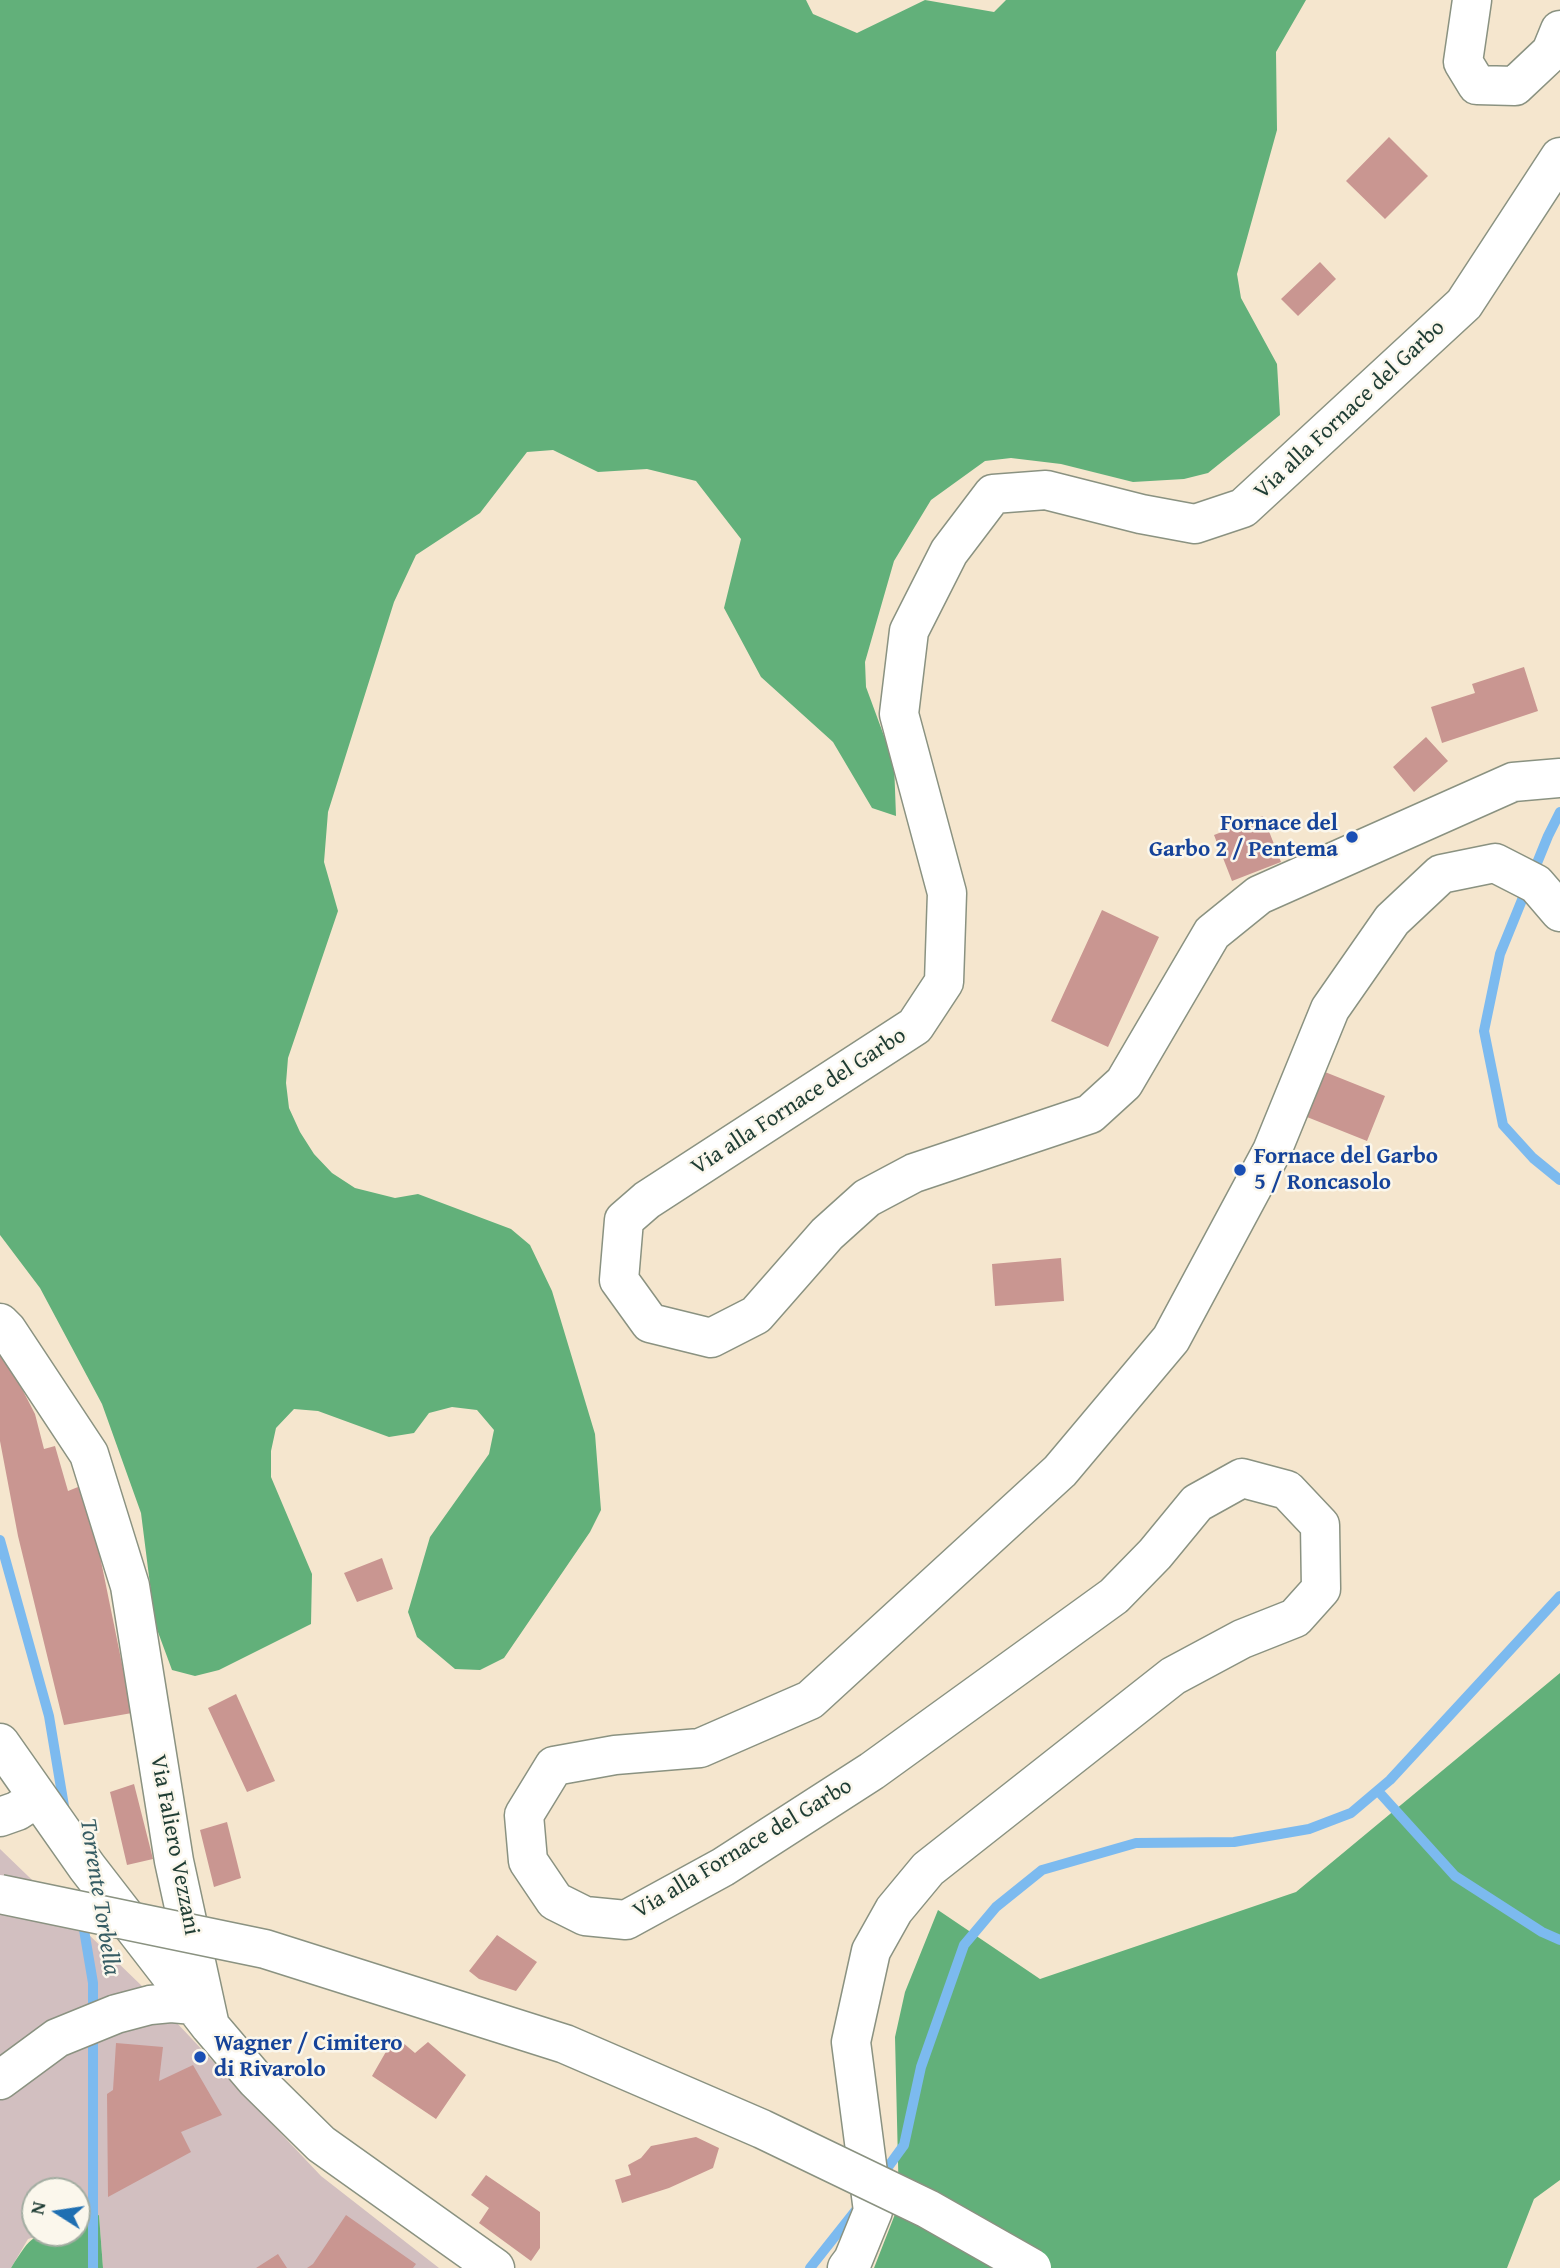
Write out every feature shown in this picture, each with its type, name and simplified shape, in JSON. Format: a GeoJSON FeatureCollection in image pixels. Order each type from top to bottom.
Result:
{"type":"FeatureCollection","features":[{"type":"Feature","properties":{"kind":"main road"},"geometry":{"type":"LineString","coordinates":[[1472,0],[1463,62],[1477,85],[1515,86],[1551,52],[1560,30]]}},
{"type":"Feature","properties":{"kind":"main road","name":"Via alla Fornace del Garbo"},"geometry":{"type":"LineString","coordinates":[[1560,157],[1464,304],[1243,508],[1195,524],[1141,514],[1046,490],[993,494],[949,552],[909,631],[899,714],[947,893],[944,982],[915,1027],[647,1200],[624,1220],[619,1280],[650,1323],[711,1338],[756,1315],[827,1234],[867,1198],[914,1173],[1090,1114],[1124,1083],[1212,933],[1259,895],[1513,782],[1560,778]]}},
{"type":"Feature","properties":{"kind":"main road","name":"Via alla Fornace del Garbo"},"geometry":{"type":"LineString","coordinates":[[847,2268],[853,2260],[873,2210],[851,2042],[871,1951],[894,1910],[928,1869],[1172,1676],[1242,1639],[1295,1618],[1321,1589],[1320,1525],[1287,1490],[1241,1478],[1197,1503],[1114,1596],[872,1771],[723,1867],[626,1920],[585,1916],[555,1901],[528,1861],[524,1815],[554,1766],[615,1755],[700,1748],[810,1700],[1060,1471],[1171,1339],[1272,1151],[1329,1009],[1392,920],[1441,874],[1495,863],[1536,884],[1560,912]]}},
{"type":"Feature","properties":{"kind":"main road","name":"Via Faliero Vezzani"},"geometry":{"type":"LineString","coordinates":[[0,1323],[89,1454],[130,1586],[174,1861],[202,2015],[256,2080],[321,2144],[457,2257],[495,2268]]}},
{"type":"Feature","properties":{"kind":"main road"},"geometry":{"type":"LineString","coordinates":[[0,1743],[86,1867],[202,2015]]}},
{"type":"Feature","properties":{"kind":"main road"},"geometry":{"type":"LineString","coordinates":[[0,1817],[17,1811],[45,1808]]}},
{"type":"Feature","properties":{"kind":"main road"},"geometry":{"type":"LineString","coordinates":[[0,1894],[265,1948],[565,2044],[762,2129],[928,2209],[1032,2268]]}},
{"type":"Feature","properties":{"kind":"main road"},"geometry":{"type":"LineString","coordinates":[[0,2080],[57,2038],[116,2014],[150,2005],[171,2003],[202,2015]]}},
{"type":"Feature","properties":{"kind":"shaded area"},"geometry":{"type":"Polygon","coordinates":[[[0,1849],[143,1987],[321,2176],[439,2268],[103,2268],[99,2215],[91,2218],[91,2177],[21,2177],[21,2247],[23,2247],[11,2268],[0,2268],[0,1849]]]}},
{"type":"Feature","properties":{"kind":"green space"},"geometry":{"type":"Polygon","coordinates":[[[0,0],[806,0],[813,14],[857,33],[925,0],[994,12],[1006,0],[1306,0],[1276,52],[1277,130],[1237,274],[1241,298],[1277,364],[1280,415],[1208,473],[1184,479],[1133,482],[1061,464],[1011,458],[985,461],[931,500],[894,561],[865,662],[866,687],[894,763],[896,816],[872,808],[833,742],[761,677],[724,608],[741,539],[696,481],[647,469],[598,472],[553,450],[527,452],[480,513],[416,555],[394,602],[328,812],[324,862],[338,911],[288,1058],[286,1083],[289,1108],[300,1132],[314,1154],[332,1173],[355,1188],[395,1198],[418,1194],[511,1229],[530,1245],[552,1291],[595,1434],[601,1510],[590,1532],[504,1658],[480,1670],[455,1669],[417,1637],[408,1612],[430,1537],[489,1454],[494,1430],[477,1410],[452,1407],[429,1413],[414,1433],[389,1437],[318,1411],[294,1409],[276,1428],[271,1451],[271,1477],[312,1574],[311,1624],[219,1670],[195,1676],[172,1670],[155,1624],[141,1513],[102,1404],[40,1288],[0,1235],[0,0]]]}},
{"type":"Feature","properties":{"kind":"green space"},"geometry":{"type":"Polygon","coordinates":[[[1560,1673],[1560,2180],[1534,2199],[1507,2268],[874,2268],[899,2204],[895,2037],[905,1992],[938,1910],[1040,1979],[1296,1892],[1560,1673]]]}},
{"type":"Feature","properties":{"kind":"green space"},"geometry":{"type":"Polygon","coordinates":[[[99,2215],[103,2268],[11,2268],[25,2247],[91,2247],[91,2218],[99,2215]]]}},
{"type":"Feature","properties":{"kind":"building"},"geometry":{"type":"Polygon","coordinates":[[[1389,137],[1428,176],[1385,219],[1346,181],[1389,137]]]}},
{"type":"Feature","properties":{"kind":"building"},"geometry":{"type":"Polygon","coordinates":[[[1320,262],[1336,279],[1298,316],[1281,299],[1320,262]]]}},
{"type":"Feature","properties":{"kind":"building"},"geometry":{"type":"Polygon","coordinates":[[[1524,667],[1538,711],[1442,743],[1431,707],[1475,693],[1472,684],[1524,667]]]}},
{"type":"Feature","properties":{"kind":"building"},"geometry":{"type":"Polygon","coordinates":[[[1426,737],[1448,761],[1414,792],[1393,767],[1426,737]]]}},
{"type":"Feature","properties":{"kind":"building"},"geometry":{"type":"Polygon","coordinates":[[[1263,816],[1281,862],[1232,881],[1214,835],[1263,816]]]}},
{"type":"Feature","properties":{"kind":"building"},"geometry":{"type":"Polygon","coordinates":[[[1102,910],[1159,937],[1108,1047],[1051,1021],[1102,910]]]}},
{"type":"Feature","properties":{"kind":"building"},"geometry":{"type":"Polygon","coordinates":[[[1325,1072],[1385,1096],[1367,1141],[1307,1117],[1325,1072]]]}},
{"type":"Feature","properties":{"kind":"building"},"geometry":{"type":"Polygon","coordinates":[[[1061,1258],[1064,1301],[995,1306],[992,1264],[1061,1258]]]}},
{"type":"Feature","properties":{"kind":"building"},"geometry":{"type":"Polygon","coordinates":[[[0,1355],[35,1414],[44,1449],[55,1446],[68,1491],[78,1487],[91,1512],[132,1713],[64,1725],[18,1536],[0,1441],[0,1355]]]}},
{"type":"Feature","properties":{"kind":"building"},"geometry":{"type":"Polygon","coordinates":[[[382,1558],[393,1589],[357,1602],[344,1573],[382,1558]]]}},
{"type":"Feature","properties":{"kind":"building"},"geometry":{"type":"Polygon","coordinates":[[[236,1694],[275,1781],[247,1792],[208,1708],[236,1694]]]}},
{"type":"Feature","properties":{"kind":"building"},"geometry":{"type":"Polygon","coordinates":[[[134,1784],[153,1859],[127,1865],[110,1792],[134,1784]]]}},
{"type":"Feature","properties":{"kind":"building"},"geometry":{"type":"Polygon","coordinates":[[[227,1822],[241,1878],[214,1887],[200,1830],[227,1822]]]}},
{"type":"Feature","properties":{"kind":"building"},"geometry":{"type":"Polygon","coordinates":[[[497,1935],[537,1962],[516,1991],[479,1979],[469,1971],[497,1935]]]}},
{"type":"Feature","properties":{"kind":"building"},"geometry":{"type":"Polygon","coordinates":[[[395,2036],[415,2053],[428,2042],[466,2075],[436,2119],[372,2076],[395,2036]]]}},
{"type":"Feature","properties":{"kind":"building"},"geometry":{"type":"Polygon","coordinates":[[[116,2043],[163,2047],[159,2081],[193,2065],[222,2115],[181,2132],[191,2152],[108,2197],[107,2094],[113,2090],[116,2043]]]}},
{"type":"Feature","properties":{"kind":"building"},"geometry":{"type":"Polygon","coordinates":[[[696,2137],[719,2148],[713,2168],[669,2188],[622,2203],[615,2180],[631,2175],[628,2165],[641,2158],[651,2146],[696,2137]]]}},
{"type":"Feature","properties":{"kind":"building"},"geometry":{"type":"Polygon","coordinates":[[[486,2175],[540,2212],[540,2248],[531,2261],[479,2223],[489,2208],[471,2195],[486,2175]]]}},
{"type":"Feature","properties":{"kind":"building"},"geometry":{"type":"Polygon","coordinates":[[[346,2215],[416,2264],[413,2268],[307,2268],[313,2264],[346,2215]]]}},
{"type":"Feature","properties":{"kind":"building"},"geometry":{"type":"Polygon","coordinates":[[[278,2254],[287,2268],[256,2268],[278,2254]]]}},
{"type":"Feature","properties":{"kind":"waterway"},"geometry":{"type":"LineString","coordinates":[[1560,812],[1500,954],[1484,1031],[1503,1125],[1533,1158],[1560,1180]]}},
{"type":"Feature","properties":{"kind":"waterway","name":"Torrente Torbella"},"geometry":{"type":"LineString","coordinates":[[0,1540],[49,1716],[65,1812]]}},
{"type":"Feature","properties":{"kind":"waterway"},"geometry":{"type":"LineString","coordinates":[[880,2178],[904,2145],[921,2067],[964,1945],[996,1907],[1042,1870],[1136,1843],[1234,1842],[1309,1829],[1351,1813],[1390,1780],[1560,1596]]}},
{"type":"Feature","properties":{"kind":"waterway"},"geometry":{"type":"LineString","coordinates":[[1378,1791],[1455,1876],[1542,1932],[1560,1940]]}},
{"type":"Feature","properties":{"kind":"waterway","name":"Torrente Torbella"},"geometry":{"type":"LineString","coordinates":[[82,1918],[93,1983],[93,2017]]}},
{"type":"Feature","properties":{"kind":"waterway","name":"Torrente Torbella"},"geometry":{"type":"LineString","coordinates":[[93,2033],[93,2268]]}},
{"type":"Feature","properties":{"kind":"waterway"},"geometry":{"type":"LineString","coordinates":[[810,2268],[856,2210]]}},
{"type":"Feature","properties":{"kind":"place","name":"Fornace del Garbo 2 / Pentema"},"geometry":{"type":"Point","coordinates":[1352,837]}},
{"type":"Feature","properties":{"kind":"place","name":"Fornace del Garbo 5 / Roncasolo"},"geometry":{"type":"Point","coordinates":[1240,1170]}},
{"type":"Feature","properties":{"kind":"place","name":"Wagner / Cimitero di Rivarolo"},"geometry":{"type":"Point","coordinates":[200,2057]}}]}
